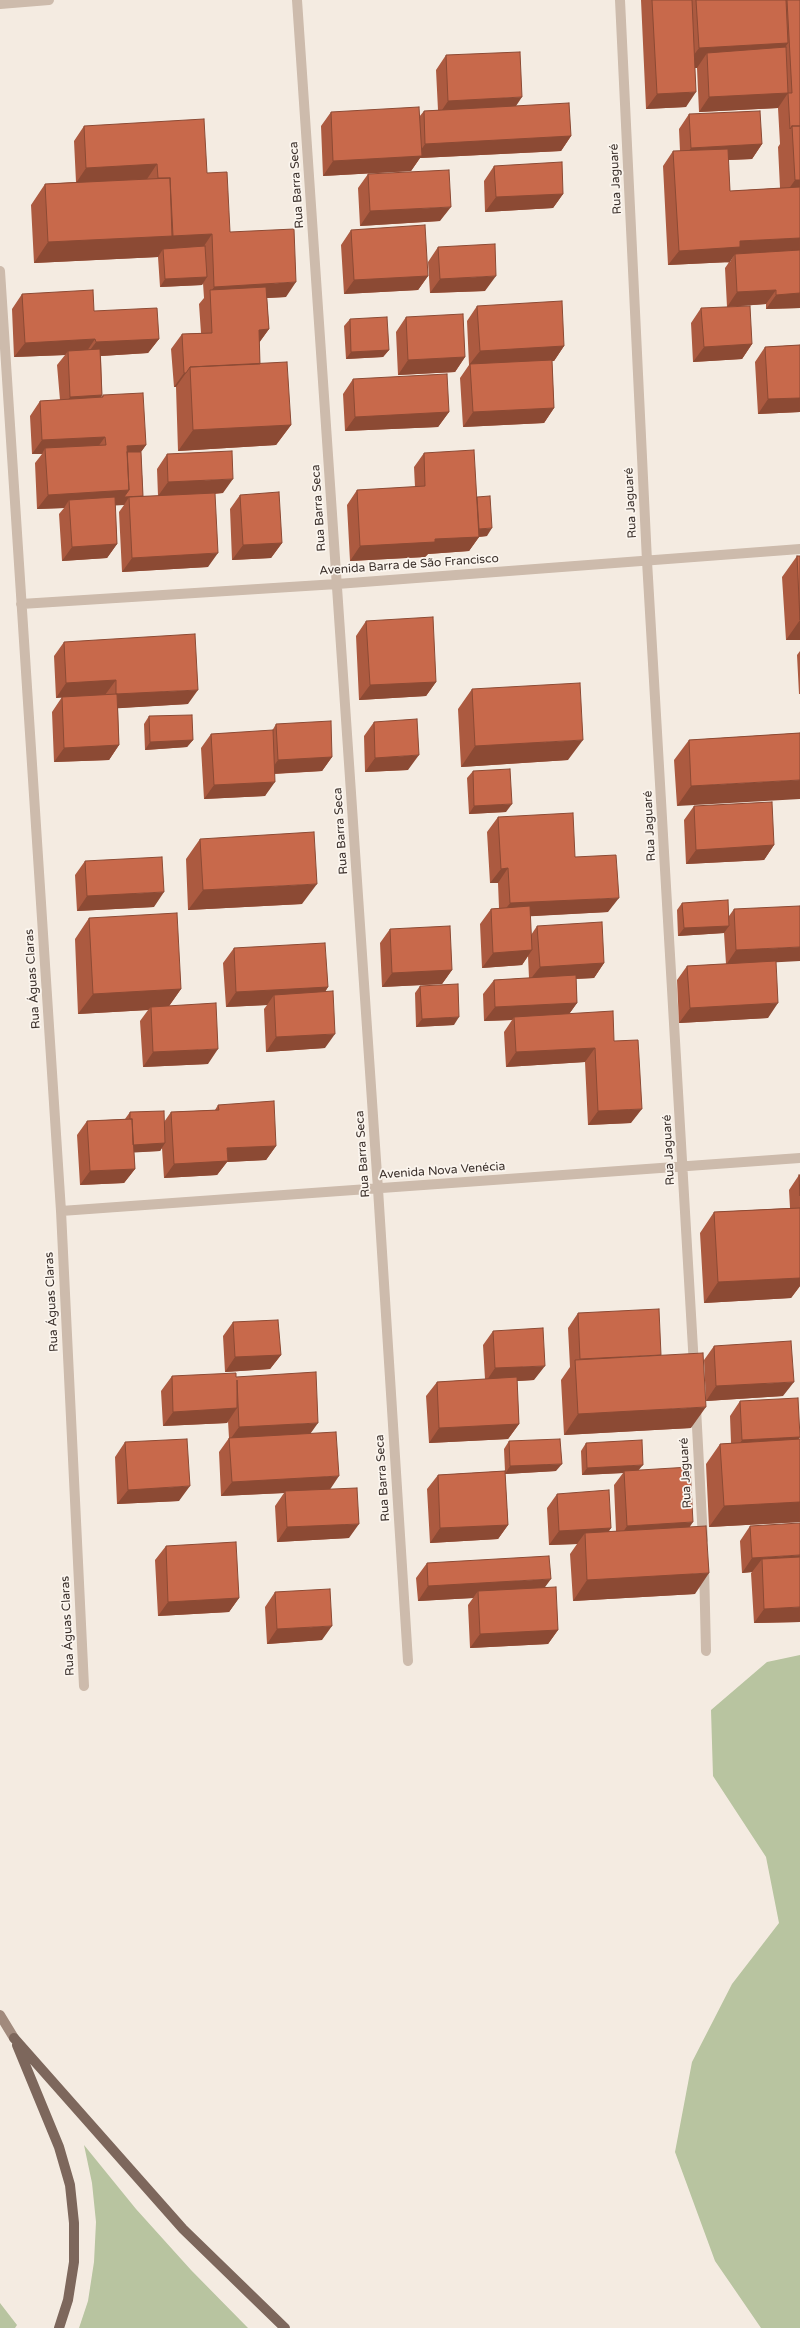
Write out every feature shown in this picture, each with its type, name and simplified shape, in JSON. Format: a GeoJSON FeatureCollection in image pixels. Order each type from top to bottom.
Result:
{"type":"FeatureCollection","features":[{"type":"Feature","properties":{"kind":"main road"},"geometry":{"type":"LineString","coordinates":[[0,2015],[14,2038],[59,2147],[70,2185],[74,2223],[74,2262],[68,2300],[60,2328]]}},
{"type":"Feature","properties":{"kind":"main road"},"geometry":{"type":"LineString","coordinates":[[14,2038],[183,2229],[285,2328]]}},
{"type":"Feature","properties":{"kind":"street"},"geometry":{"type":"LineString","coordinates":[[0,4],[49,0]]}},
{"type":"Feature","properties":{"kind":"street","name":"Rua Barra Seca"},"geometry":{"type":"LineString","coordinates":[[297,0],[378,1189],[408,1661]]}},
{"type":"Feature","properties":{"kind":"street","name":"Rua Jaguaré"},"geometry":{"type":"LineString","coordinates":[[620,0],[647,561],[694,1378]]}},
{"type":"Feature","properties":{"kind":"street","name":"Rua Águas Claras"},"geometry":{"type":"LineString","coordinates":[[0,271],[20,604],[61,1211],[84,1686]]}},
{"type":"Feature","properties":{"kind":"street","name":"Avenida Barra de São Francisco"},"geometry":{"type":"LineString","coordinates":[[20,604],[337,584],[800,549]]}},
{"type":"Feature","properties":{"kind":"street","name":"Avenida Nova Venécia"},"geometry":{"type":"LineString","coordinates":[[61,1211],[800,1158]]}},
{"type":"Feature","properties":{"kind":"street","name":"Rua Jaguaré"},"geometry":{"type":"LineString","coordinates":[[696,1401],[704,1554],[706,1651]]}},
{"type":"Feature","properties":{"kind":"green space"},"geometry":{"type":"Polygon","coordinates":[[[800,1655],[800,2328],[761,2328],[715,2261],[675,2152],[692,2062],[732,1984],[779,1923],[766,1857],[713,1776],[711,1710],[767,1662],[800,1655]]]}},
{"type":"Feature","properties":{"kind":"green space"},"geometry":{"type":"Polygon","coordinates":[[[84,2145],[136,2209],[191,2270],[248,2328],[79,2328],[88,2301],[94,2262],[96,2222],[92,2183],[84,2145]]]}},
{"type":"Feature","properties":{"kind":"green space"},"geometry":{"type":"Polygon","coordinates":[[[0,2303],[17,2325],[15,2328],[0,2328],[0,2303]]]}},
{"type":"Feature","properties":{"kind":"building"},"geometry":{"type":"Polygon","coordinates":[[[652,0],[692,0],[696,92],[657,94],[652,0]]]}},
{"type":"Feature","properties":{"kind":"building"},"geometry":{"type":"Polygon","coordinates":[[[696,0],[786,0],[788,43],[699,48],[696,0]]]}},
{"type":"Feature","properties":{"kind":"building"},"geometry":{"type":"Polygon","coordinates":[[[787,0],[800,0],[800,126],[792,126],[790,129],[788,93],[792,93],[787,0]]]}},
{"type":"Feature","properties":{"kind":"building"},"geometry":{"type":"Polygon","coordinates":[[[786,47],[788,93],[709,97],[707,53],[786,47]]]}},
{"type":"Feature","properties":{"kind":"building"},"geometry":{"type":"Polygon","coordinates":[[[520,52],[522,97],[448,101],[446,55],[520,52]]]}},
{"type":"Feature","properties":{"kind":"building"},"geometry":{"type":"Polygon","coordinates":[[[569,103],[571,136],[425,144],[424,111],[569,103]]]}},
{"type":"Feature","properties":{"kind":"building"},"geometry":{"type":"Polygon","coordinates":[[[419,107],[422,156],[333,161],[331,112],[419,107]]]}},
{"type":"Feature","properties":{"kind":"building"},"geometry":{"type":"Polygon","coordinates":[[[760,111],[762,144],[691,148],[689,114],[760,111]]]}},
{"type":"Feature","properties":{"kind":"building"},"geometry":{"type":"Polygon","coordinates":[[[204,119],[207,173],[227,172],[230,232],[294,229],[296,282],[214,287],[212,234],[172,236],[170,178],[158,178],[157,164],[86,168],[84,126],[204,119]]]}},
{"type":"Feature","properties":{"kind":"building"},"geometry":{"type":"Polygon","coordinates":[[[792,126],[800,126],[800,180],[795,180],[792,126]]]}},
{"type":"Feature","properties":{"kind":"building"},"geometry":{"type":"Polygon","coordinates":[[[728,149],[730,191],[800,187],[800,238],[740,241],[740,247],[679,251],[673,151],[728,149]]]}},
{"type":"Feature","properties":{"kind":"building"},"geometry":{"type":"Polygon","coordinates":[[[562,162],[563,194],[496,197],[494,166],[562,162]]]}},
{"type":"Feature","properties":{"kind":"building"},"geometry":{"type":"Polygon","coordinates":[[[449,170],[451,207],[370,211],[368,174],[449,170]]]}},
{"type":"Feature","properties":{"kind":"building"},"geometry":{"type":"Polygon","coordinates":[[[170,178],[173,236],[48,242],[45,184],[170,178]]]}},
{"type":"Feature","properties":{"kind":"building"},"geometry":{"type":"Polygon","coordinates":[[[425,225],[428,276],[354,280],[351,230],[425,225]]]}},
{"type":"Feature","properties":{"kind":"building"},"geometry":{"type":"Polygon","coordinates":[[[495,244],[496,276],[440,279],[438,247],[495,244]]]}},
{"type":"Feature","properties":{"kind":"building"},"geometry":{"type":"Polygon","coordinates":[[[205,246],[207,277],[165,279],[163,249],[205,246]]]}},
{"type":"Feature","properties":{"kind":"building"},"geometry":{"type":"Polygon","coordinates":[[[800,250],[800,293],[776,295],[776,290],[737,292],[735,254],[800,250]]]}},
{"type":"Feature","properties":{"kind":"building"},"geometry":{"type":"Polygon","coordinates":[[[266,287],[269,329],[259,330],[260,364],[190,367],[186,373],[184,373],[182,334],[212,333],[210,290],[266,287]]]}},
{"type":"Feature","properties":{"kind":"building"},"geometry":{"type":"Polygon","coordinates":[[[93,290],[94,311],[157,308],[159,339],[96,342],[95,339],[25,343],[22,294],[93,290]]]}},
{"type":"Feature","properties":{"kind":"building"},"geometry":{"type":"Polygon","coordinates":[[[562,301],[564,346],[480,351],[477,306],[562,301]]]}},
{"type":"Feature","properties":{"kind":"building"},"geometry":{"type":"Polygon","coordinates":[[[750,306],[752,344],[704,347],[701,308],[750,306]]]}},
{"type":"Feature","properties":{"kind":"building"},"geometry":{"type":"Polygon","coordinates":[[[463,314],[465,357],[408,360],[406,317],[463,314]]]}},
{"type":"Feature","properties":{"kind":"building"},"geometry":{"type":"Polygon","coordinates":[[[387,317],[389,350],[351,352],[350,319],[387,317]]]}},
{"type":"Feature","properties":{"kind":"building"},"geometry":{"type":"Polygon","coordinates":[[[800,345],[800,398],[768,399],[765,347],[800,345]]]}},
{"type":"Feature","properties":{"kind":"building"},"geometry":{"type":"Polygon","coordinates":[[[100,349],[102,395],[70,397],[68,351],[100,349]]]}},
{"type":"Feature","properties":{"kind":"building"},"geometry":{"type":"Polygon","coordinates":[[[552,360],[554,408],[473,412],[470,364],[552,360]]]}},
{"type":"Feature","properties":{"kind":"building"},"geometry":{"type":"Polygon","coordinates":[[[287,362],[291,425],[193,430],[190,367],[287,362]]]}},
{"type":"Feature","properties":{"kind":"building"},"geometry":{"type":"Polygon","coordinates":[[[447,374],[449,412],[355,417],[353,379],[447,374]]]}},
{"type":"Feature","properties":{"kind":"building"},"geometry":{"type":"Polygon","coordinates":[[[143,393],[146,445],[127,446],[129,490],[48,495],[45,448],[106,445],[105,437],[42,440],[40,401],[143,393]]]}},
{"type":"Feature","properties":{"kind":"building"},"geometry":{"type":"Polygon","coordinates":[[[474,450],[479,537],[435,539],[435,542],[360,546],[357,490],[425,486],[424,453],[474,450]]]}},
{"type":"Feature","properties":{"kind":"building"},"geometry":{"type":"Polygon","coordinates":[[[232,451],[233,479],[168,482],[167,454],[232,451]]]}},
{"type":"Feature","properties":{"kind":"building"},"geometry":{"type":"Polygon","coordinates":[[[127,452],[141,452],[143,496],[124,497],[129,490],[127,452]]]}},
{"type":"Feature","properties":{"kind":"building"},"geometry":{"type":"Polygon","coordinates":[[[279,492],[282,543],[243,545],[240,495],[279,492]]]}},
{"type":"Feature","properties":{"kind":"building"},"geometry":{"type":"Polygon","coordinates":[[[215,493],[218,553],[132,558],[129,497],[215,493]]]}},
{"type":"Feature","properties":{"kind":"building"},"geometry":{"type":"Polygon","coordinates":[[[490,496],[492,528],[479,529],[477,497],[490,496]]]}},
{"type":"Feature","properties":{"kind":"building"},"geometry":{"type":"Polygon","coordinates":[[[115,497],[117,544],[72,547],[69,500],[115,497]]]}},
{"type":"Feature","properties":{"kind":"building"},"geometry":{"type":"Polygon","coordinates":[[[797,556],[800,556],[800,620],[797,556]]]}},
{"type":"Feature","properties":{"kind":"building"},"geometry":{"type":"Polygon","coordinates":[[[433,617],[436,682],[370,685],[366,621],[433,617]]]}},
{"type":"Feature","properties":{"kind":"building"},"geometry":{"type":"Polygon","coordinates":[[[195,634],[198,690],[116,694],[116,680],[66,683],[64,642],[195,634]]]}},
{"type":"Feature","properties":{"kind":"building"},"geometry":{"type":"Polygon","coordinates":[[[580,683],[583,740],[475,746],[472,689],[580,683]]]}},
{"type":"Feature","properties":{"kind":"building"},"geometry":{"type":"Polygon","coordinates":[[[117,694],[119,745],[64,748],[62,697],[117,694]]]}},
{"type":"Feature","properties":{"kind":"building"},"geometry":{"type":"Polygon","coordinates":[[[192,715],[193,740],[150,742],[149,716],[192,715]]]}},
{"type":"Feature","properties":{"kind":"building"},"geometry":{"type":"Polygon","coordinates":[[[417,719],[419,755],[375,758],[374,722],[417,719]]]}},
{"type":"Feature","properties":{"kind":"building"},"geometry":{"type":"Polygon","coordinates":[[[331,721],[332,757],[278,760],[276,724],[331,721]]]}},
{"type":"Feature","properties":{"kind":"building"},"geometry":{"type":"Polygon","coordinates":[[[273,730],[275,782],[214,785],[211,734],[273,730]]]}},
{"type":"Feature","properties":{"kind":"building"},"geometry":{"type":"Polygon","coordinates":[[[800,733],[800,780],[691,786],[689,740],[800,733]]]}},
{"type":"Feature","properties":{"kind":"building"},"geometry":{"type":"Polygon","coordinates":[[[510,769],[512,804],[474,806],[473,771],[510,769]]]}},
{"type":"Feature","properties":{"kind":"building"},"geometry":{"type":"Polygon","coordinates":[[[772,802],[774,845],[696,850],[694,806],[772,802]]]}},
{"type":"Feature","properties":{"kind":"building"},"geometry":{"type":"Polygon","coordinates":[[[573,813],[575,857],[616,855],[619,898],[510,903],[508,868],[501,869],[498,817],[573,813]]]}},
{"type":"Feature","properties":{"kind":"building"},"geometry":{"type":"Polygon","coordinates":[[[314,832],[317,884],[203,890],[200,839],[314,832]]]}},
{"type":"Feature","properties":{"kind":"building"},"geometry":{"type":"Polygon","coordinates":[[[162,857],[164,892],[87,896],[85,861],[162,857]]]}},
{"type":"Feature","properties":{"kind":"building"},"geometry":{"type":"Polygon","coordinates":[[[728,900],[729,926],[684,928],[682,903],[728,900]]]}},
{"type":"Feature","properties":{"kind":"building"},"geometry":{"type":"Polygon","coordinates":[[[530,906],[532,950],[493,953],[491,909],[530,906]]]}},
{"type":"Feature","properties":{"kind":"building"},"geometry":{"type":"Polygon","coordinates":[[[800,906],[800,947],[736,950],[734,909],[800,906]]]}},
{"type":"Feature","properties":{"kind":"building"},"geometry":{"type":"Polygon","coordinates":[[[177,913],[181,989],[93,994],[89,918],[177,913]]]}},
{"type":"Feature","properties":{"kind":"building"},"geometry":{"type":"Polygon","coordinates":[[[602,922],[604,963],[540,967],[537,926],[602,922]]]}},
{"type":"Feature","properties":{"kind":"building"},"geometry":{"type":"Polygon","coordinates":[[[450,926],[452,970],[392,973],[390,929],[450,926]]]}},
{"type":"Feature","properties":{"kind":"building"},"geometry":{"type":"Polygon","coordinates":[[[325,943],[328,987],[236,992],[234,948],[325,943]]]}},
{"type":"Feature","properties":{"kind":"building"},"geometry":{"type":"Polygon","coordinates":[[[776,961],[778,1003],[690,1008],[687,966],[776,961]]]}},
{"type":"Feature","properties":{"kind":"building"},"geometry":{"type":"Polygon","coordinates":[[[576,975],[577,1003],[495,1007],[494,980],[576,975]]]}},
{"type":"Feature","properties":{"kind":"building"},"geometry":{"type":"Polygon","coordinates":[[[458,984],[459,1017],[422,1019],[420,986],[458,984]]]}},
{"type":"Feature","properties":{"kind":"building"},"geometry":{"type":"Polygon","coordinates":[[[333,991],[335,1034],[276,1037],[274,995],[333,991]]]}},
{"type":"Feature","properties":{"kind":"building"},"geometry":{"type":"Polygon","coordinates":[[[216,1003],[218,1049],[153,1052],[151,1007],[216,1003]]]}},
{"type":"Feature","properties":{"kind":"building"},"geometry":{"type":"Polygon","coordinates":[[[613,1011],[614,1041],[638,1040],[642,1109],[598,1111],[595,1048],[516,1052],[514,1017],[613,1011]]]}},
{"type":"Feature","properties":{"kind":"building"},"geometry":{"type":"Polygon","coordinates":[[[274,1101],[276,1146],[227,1148],[228,1161],[174,1164],[171,1112],[219,1110],[218,1105],[274,1101]]]}},
{"type":"Feature","properties":{"kind":"building"},"geometry":{"type":"Polygon","coordinates":[[[164,1111],[165,1143],[133,1145],[132,1119],[130,1119],[130,1112],[164,1111]]]}},
{"type":"Feature","properties":{"kind":"building"},"geometry":{"type":"Polygon","coordinates":[[[132,1119],[135,1169],[90,1171],[87,1121],[132,1119]]]}},
{"type":"Feature","properties":{"kind":"building"},"geometry":{"type":"Polygon","coordinates":[[[799,1175],[800,1175],[800,1196],[799,1175]]]}},
{"type":"Feature","properties":{"kind":"building"},"geometry":{"type":"Polygon","coordinates":[[[800,1208],[800,1278],[718,1282],[714,1212],[800,1208]]]}},
{"type":"Feature","properties":{"kind":"building"},"geometry":{"type":"Polygon","coordinates":[[[659,1309],[661,1355],[580,1359],[578,1313],[659,1309]]]}},
{"type":"Feature","properties":{"kind":"building"},"geometry":{"type":"Polygon","coordinates":[[[278,1320],[281,1355],[235,1357],[233,1322],[278,1320]]]}},
{"type":"Feature","properties":{"kind":"building"},"geometry":{"type":"Polygon","coordinates":[[[543,1328],[545,1366],[495,1368],[493,1331],[543,1328]]]}},
{"type":"Feature","properties":{"kind":"building"},"geometry":{"type":"Polygon","coordinates":[[[791,1341],[794,1382],[716,1386],[714,1346],[791,1341]]]}},
{"type":"Feature","properties":{"kind":"building"},"geometry":{"type":"Polygon","coordinates":[[[703,1353],[706,1407],[578,1414],[575,1360],[703,1353]]]}},
{"type":"Feature","properties":{"kind":"building"},"geometry":{"type":"Polygon","coordinates":[[[316,1372],[318,1423],[239,1427],[237,1380],[237,1408],[173,1412],[172,1376],[236,1373],[236,1377],[316,1372]]]}},
{"type":"Feature","properties":{"kind":"building"},"geometry":{"type":"Polygon","coordinates":[[[517,1377],[519,1424],[439,1428],[437,1382],[517,1377]]]}},
{"type":"Feature","properties":{"kind":"building"},"geometry":{"type":"Polygon","coordinates":[[[798,1398],[800,1437],[742,1440],[740,1401],[798,1398]]]}},
{"type":"Feature","properties":{"kind":"building"},"geometry":{"type":"Polygon","coordinates":[[[336,1432],[339,1476],[232,1482],[229,1438],[336,1432]]]}},
{"type":"Feature","properties":{"kind":"building"},"geometry":{"type":"Polygon","coordinates":[[[187,1439],[190,1486],[128,1490],[125,1442],[187,1439]]]}},
{"type":"Feature","properties":{"kind":"building"},"geometry":{"type":"Polygon","coordinates":[[[560,1439],[562,1464],[510,1466],[509,1441],[560,1439]]]}},
{"type":"Feature","properties":{"kind":"building"},"geometry":{"type":"Polygon","coordinates":[[[800,1439],[800,1502],[724,1506],[720,1444],[800,1439]]]}},
{"type":"Feature","properties":{"kind":"building"},"geometry":{"type":"Polygon","coordinates":[[[642,1440],[643,1465],[587,1468],[586,1443],[642,1440]]]}},
{"type":"Feature","properties":{"kind":"building"},"geometry":{"type":"Polygon","coordinates":[[[690,1467],[693,1522],[627,1526],[624,1471],[690,1467]]]}},
{"type":"Feature","properties":{"kind":"building"},"geometry":{"type":"Polygon","coordinates":[[[505,1471],[508,1525],[440,1528],[438,1475],[505,1471]]]}},
{"type":"Feature","properties":{"kind":"building"},"geometry":{"type":"Polygon","coordinates":[[[357,1488],[359,1524],[287,1527],[285,1491],[357,1488]]]}},
{"type":"Feature","properties":{"kind":"building"},"geometry":{"type":"Polygon","coordinates":[[[609,1490],[611,1528],[559,1531],[557,1494],[609,1490]]]}},
{"type":"Feature","properties":{"kind":"building"},"geometry":{"type":"Polygon","coordinates":[[[800,1523],[800,1555],[752,1558],[750,1526],[800,1523]]]}},
{"type":"Feature","properties":{"kind":"building"},"geometry":{"type":"Polygon","coordinates":[[[706,1526],[709,1573],[587,1580],[585,1533],[706,1526]]]}},
{"type":"Feature","properties":{"kind":"building"},"geometry":{"type":"Polygon","coordinates":[[[236,1542],[239,1598],[168,1602],[166,1546],[236,1542]]]}},
{"type":"Feature","properties":{"kind":"building"},"geometry":{"type":"Polygon","coordinates":[[[549,1556],[551,1579],[428,1586],[427,1563],[549,1556]]]}},
{"type":"Feature","properties":{"kind":"building"},"geometry":{"type":"Polygon","coordinates":[[[800,1557],[800,1607],[764,1609],[762,1559],[800,1557]]]}},
{"type":"Feature","properties":{"kind":"building"},"geometry":{"type":"Polygon","coordinates":[[[556,1587],[558,1630],[480,1634],[478,1591],[556,1587]]]}},
{"type":"Feature","properties":{"kind":"building"},"geometry":{"type":"Polygon","coordinates":[[[330,1589],[332,1626],[277,1629],[275,1592],[330,1589]]]}}]}
